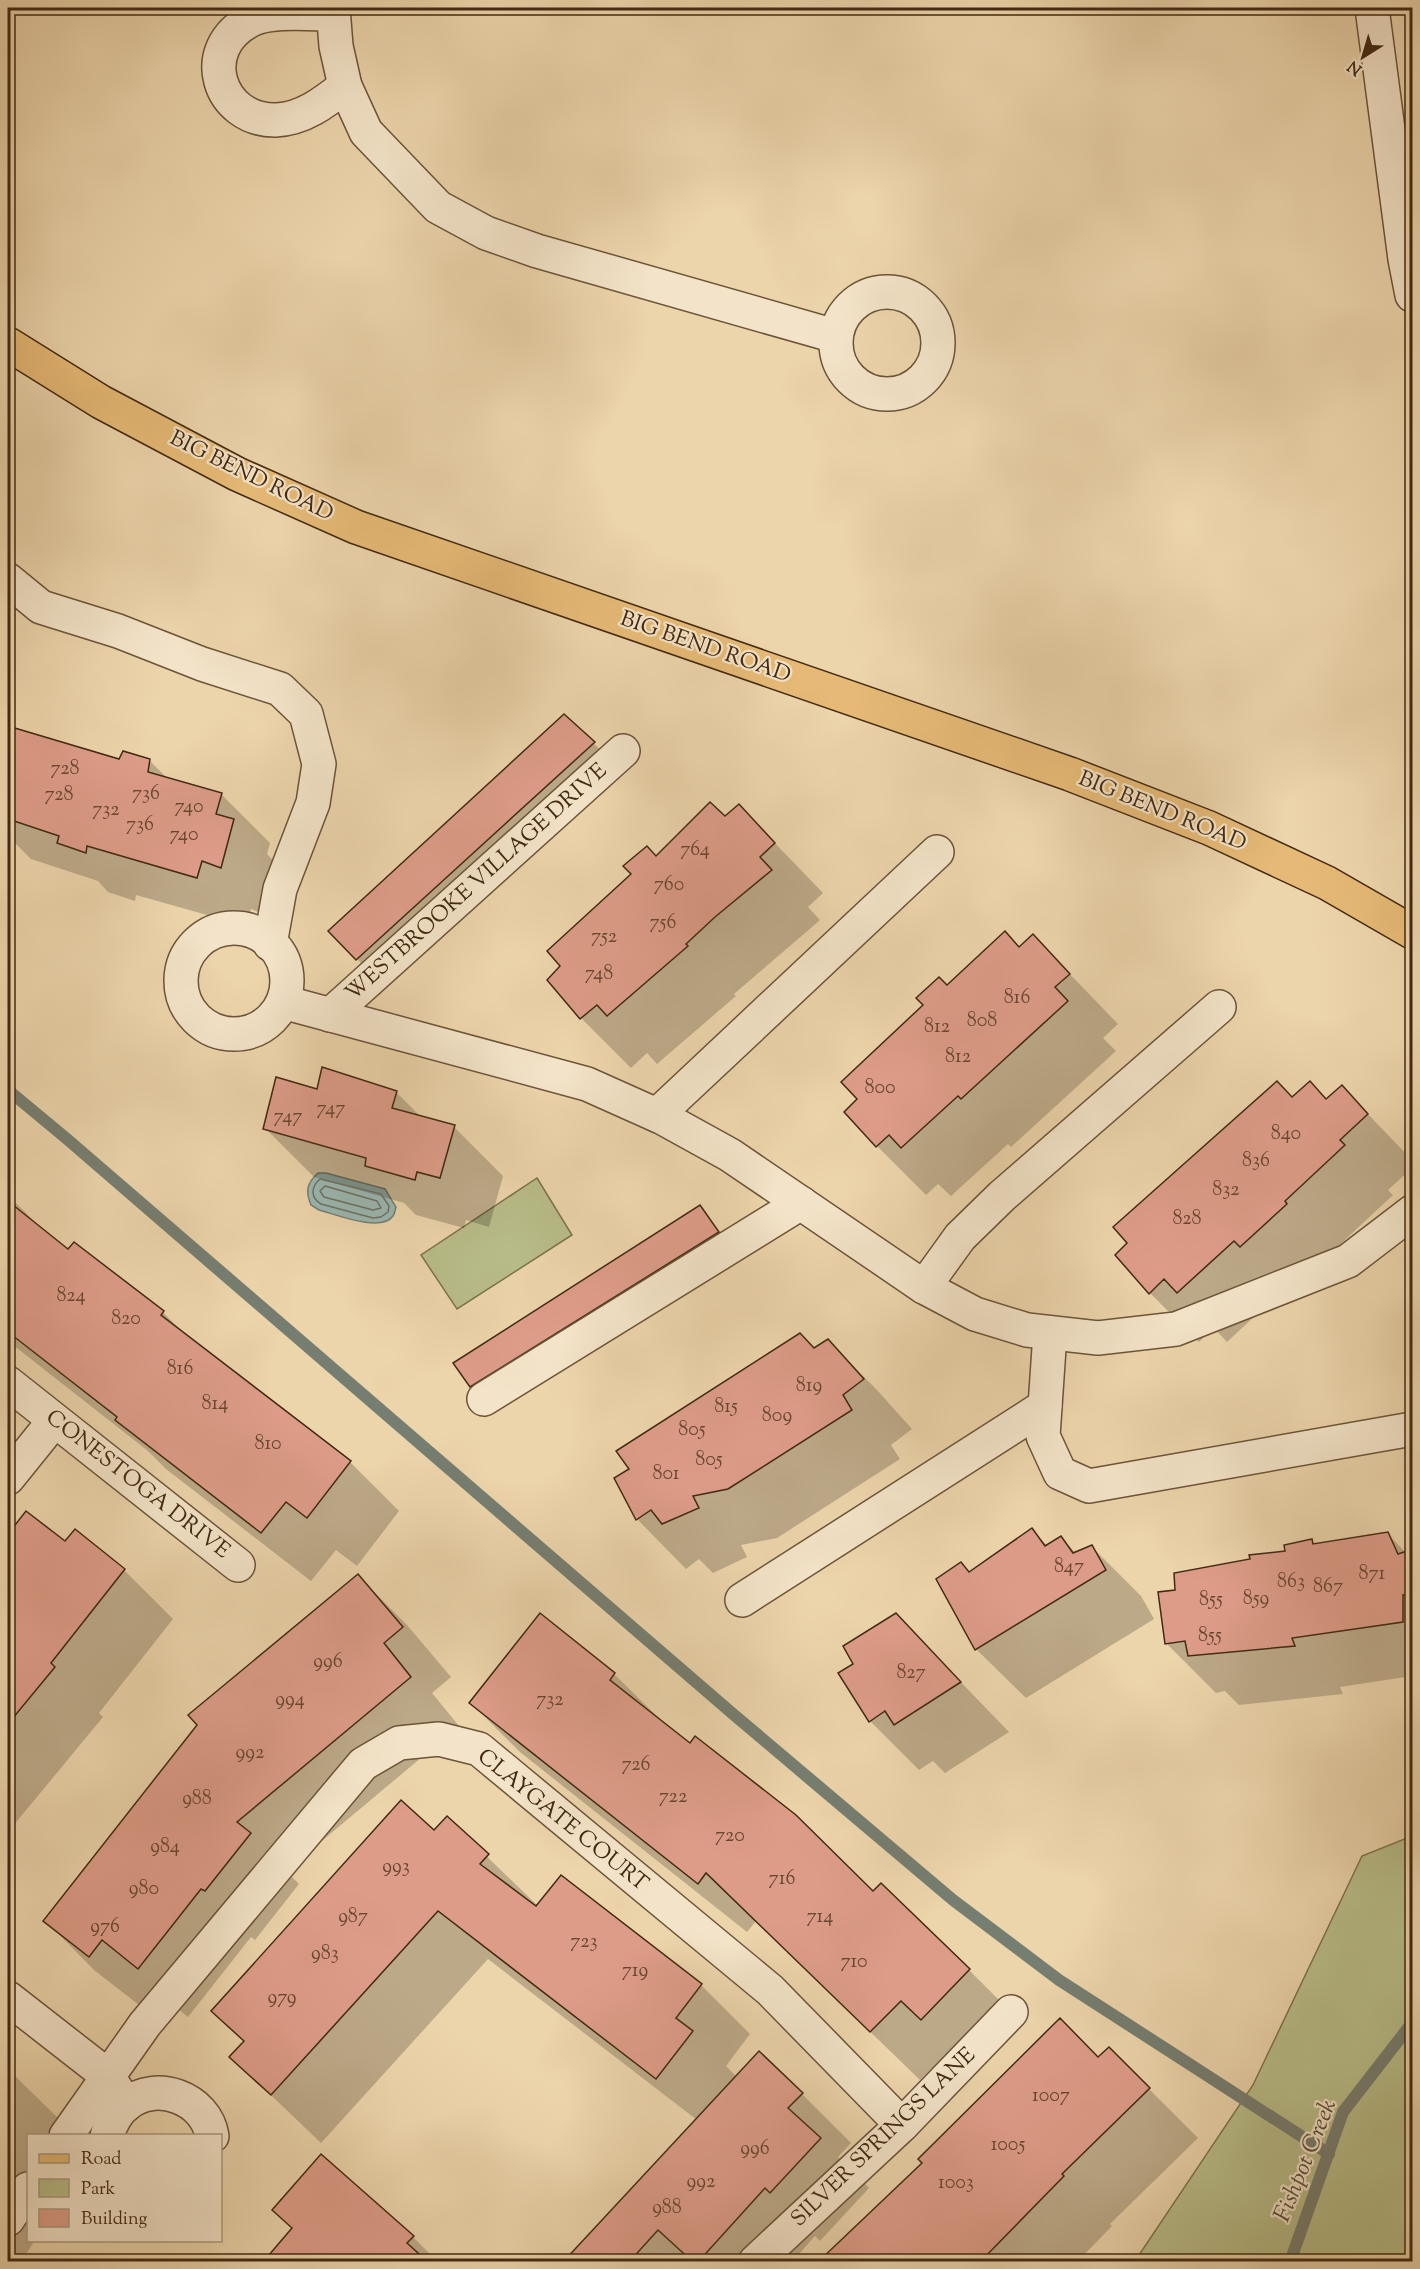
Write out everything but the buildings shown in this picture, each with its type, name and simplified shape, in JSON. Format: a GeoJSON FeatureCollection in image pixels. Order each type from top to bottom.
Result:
{"type":"FeatureCollection","features":[{"type":"Feature","properties":{"kind":"main road","name":"BIG BEND ROAD"},"geometry":{"type":"LineString","coordinates":[[8,344],[101,402],[237,474],[356,527],[1081,778],[1220,833],[1327,883],[1413,932]]}},
{"type":"Feature","properties":{"kind":"street"},"geometry":{"type":"LineString","coordinates":[[1372,8],[1413,295]]}},
{"type":"Feature","properties":{"kind":"street"},"geometry":{"type":"LineString","coordinates":[[345,86],[318,107],[294,117],[277,120],[258,118],[242,111],[228,98],[220,81],[218,63],[223,46],[234,30],[253,19],[333,11],[336,46],[345,86],[366,132],[438,207],[486,233],[537,251],[836,336]]}},
{"type":"Feature","properties":{"kind":"street"},"geometry":{"type":"LineString","coordinates":[[8,580],[41,607],[118,631],[202,664],[280,689],[306,714],[319,764],[313,803],[280,889],[270,944]]}},
{"type":"Feature","properties":{"kind":"street","name":"WESTBROOKE VILLAGE DRIVE"},"geometry":{"type":"LineString","coordinates":[[330,1015],[623,750]]}},
{"type":"Feature","properties":{"kind":"street"},"geometry":{"type":"LineString","coordinates":[[657,1115],[937,852]]}},
{"type":"Feature","properties":{"kind":"street"},"geometry":{"type":"LineString","coordinates":[[229,928],[247,930],[270,944],[277,950],[285,967],[287,984],[283,1002],[273,1017],[258,1028],[241,1034],[224,1033],[209,1028],[195,1018],[186,1004],[181,988],[182,972],[187,956],[198,943],[211,934],[229,928]]}},
{"type":"Feature","properties":{"kind":"street","name":"WESTBROOKE VILLAGE DRIVE"},"geometry":{"type":"LineString","coordinates":[[283,1002],[587,1084],[657,1115],[730,1155],[924,1287],[975,1314],[1027,1330],[1098,1338],[1176,1329],[1348,1261],[1413,1212]]}},
{"type":"Feature","properties":{"kind":"street"},"geometry":{"type":"LineString","coordinates":[[924,1287],[960,1237],[1002,1196],[1219,1007]]}},
{"type":"Feature","properties":{"kind":"street"},"geometry":{"type":"LineString","coordinates":[[484,1399],[801,1203]]}},
{"type":"Feature","properties":{"kind":"street"},"geometry":{"type":"LineString","coordinates":[[1050,1333],[1043,1436],[1060,1473],[1089,1485],[1413,1429]]}},
{"type":"Feature","properties":{"kind":"street","name":"CONESTOGA DRIVE"},"geometry":{"type":"LineString","coordinates":[[8,1383],[238,1565]]}},
{"type":"Feature","properties":{"kind":"street"},"geometry":{"type":"LineString","coordinates":[[742,1600],[1045,1406]]}},
{"type":"Feature","properties":{"kind":"street"},"geometry":{"type":"LineString","coordinates":[[8,1478],[54,1420]]}},
{"type":"Feature","properties":{"kind":"street","name":"CLAYGATE COURT"},"geometry":{"type":"LineString","coordinates":[[67,2134],[145,2024],[363,1764],[399,1743],[439,1739],[479,1749],[770,1990],[902,2125]]}},
{"type":"Feature","properties":{"kind":"street"},"geometry":{"type":"LineString","coordinates":[[8,1998],[108,2076],[126,2105]]}},
{"type":"Feature","properties":{"kind":"street","name":"SILVER SPRINGS LANE"},"geometry":{"type":"LineString","coordinates":[[755,2262],[902,2125],[1011,2012]]}},
{"type":"Feature","properties":{"kind":"street"},"geometry":{"type":"LineString","coordinates":[[107,2134],[113,2119],[126,2105],[137,2098],[155,2093],[174,2095],[191,2102],[204,2115],[211,2134]]}},
{"type":"Feature","properties":{"kind":"street"},"geometry":{"type":"LineString","coordinates":[[8,2219],[27,2190]]}},
{"type":"Feature","properties":{"kind":"green space"},"geometry":{"type":"Polygon","coordinates":[[[537,1178],[572,1235],[457,1309],[421,1255],[537,1178]]]}},
{"type":"Feature","properties":{"kind":"green space"},"geometry":{"type":"Polygon","coordinates":[[[1412,1836],[1412,2261],[1135,2261],[1253,2085],[1362,1856],[1412,1836]]]}},
{"type":"Feature","properties":{"kind":"water"},"geometry":{"type":"Polygon","coordinates":[[[318,1173],[326,1173],[385,1189],[396,1207],[394,1215],[387,1221],[369,1223],[319,1210],[311,1205],[308,1196],[309,1184],[318,1173]]]}},
{"type":"Feature","properties":{"kind":"waterway"},"geometry":{"type":"LineString","coordinates":[[8,1090],[733,1714],[953,1900],[1059,1980],[1329,2154]]}},
{"type":"Feature","properties":{"kind":"waterway","name":"Fishpot Creek"},"geometry":{"type":"LineString","coordinates":[[1290,2262],[1343,2112],[1412,2023]]}}]}
